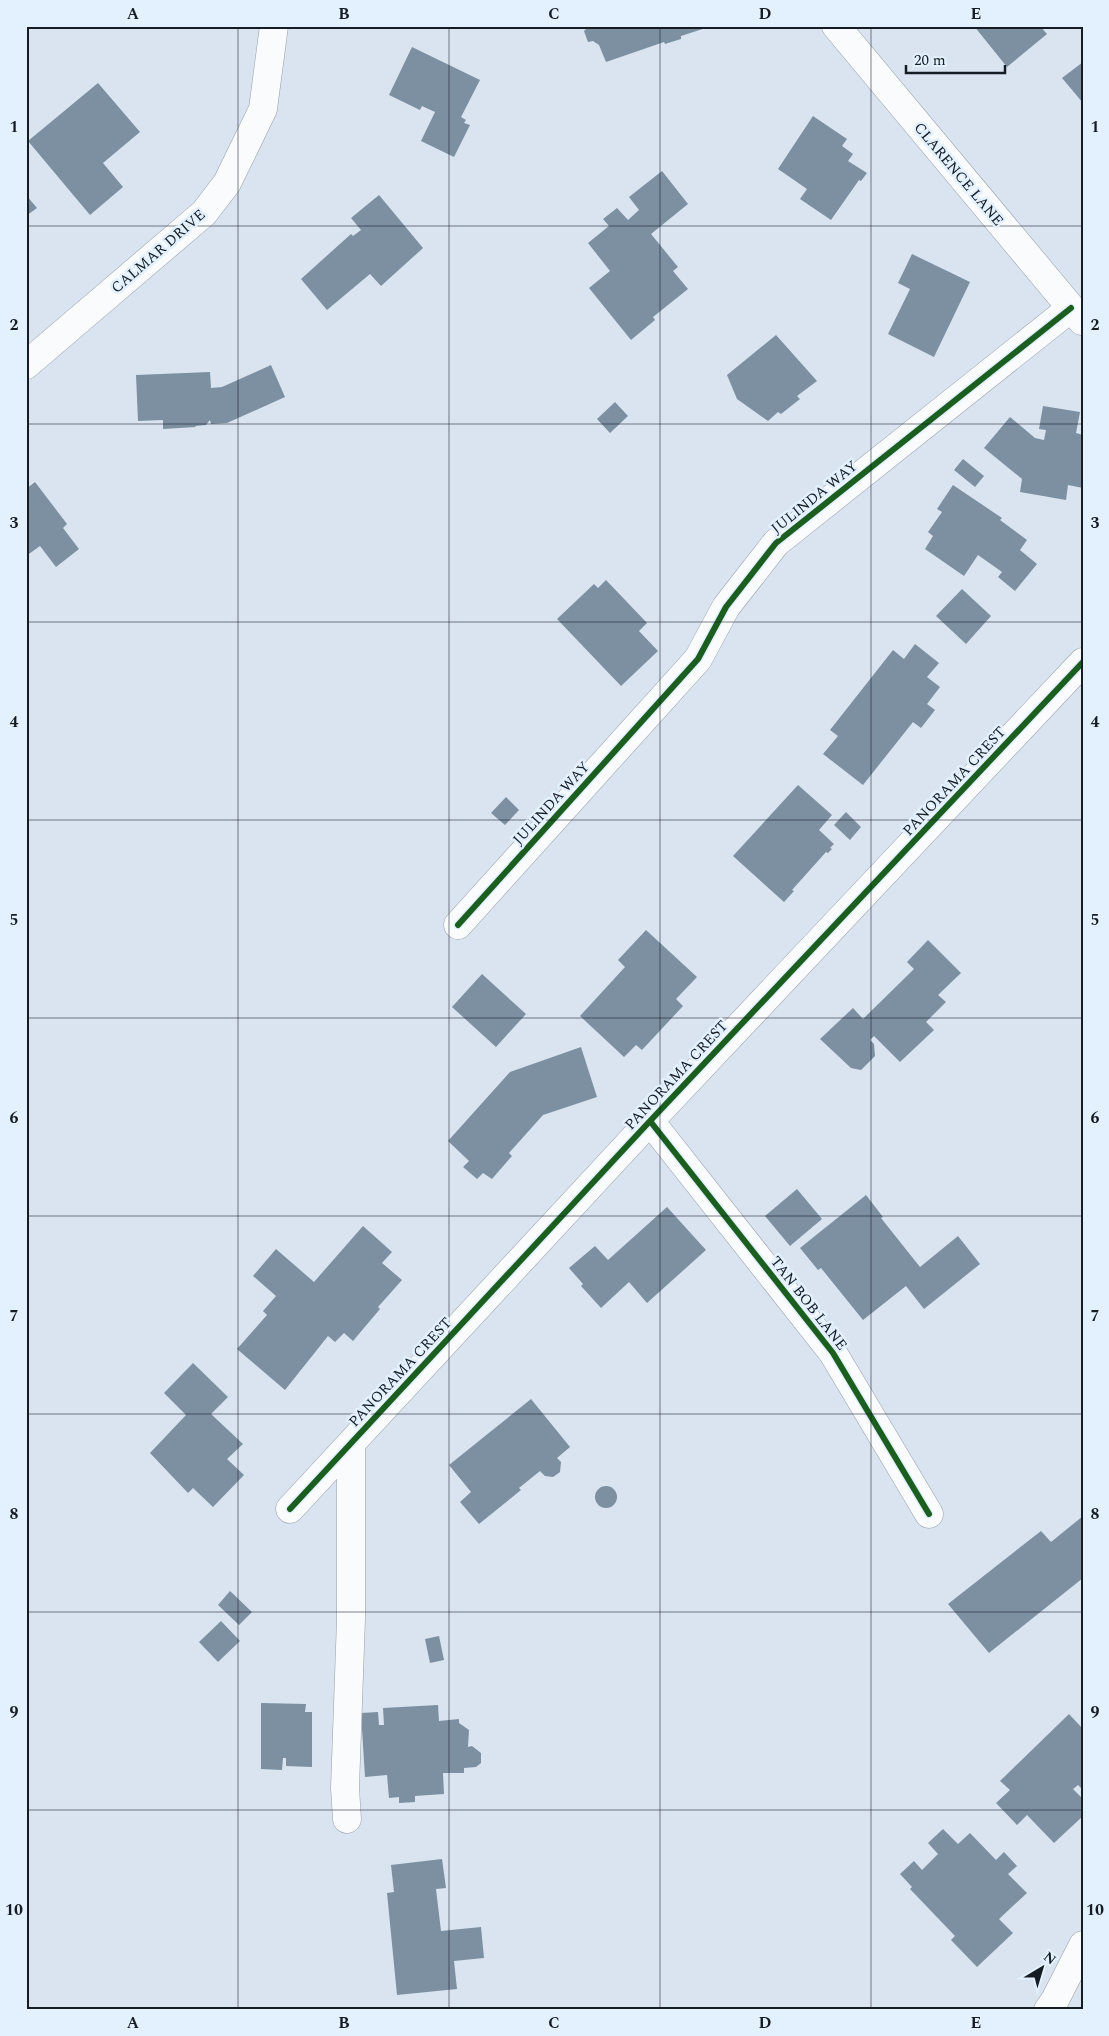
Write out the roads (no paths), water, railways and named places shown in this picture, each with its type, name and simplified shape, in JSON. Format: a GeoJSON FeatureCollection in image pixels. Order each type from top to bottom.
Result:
{"type":"FeatureCollection","features":[{"type":"Feature","properties":{"kind":"street","name":"CALMAR DRIVE"},"geometry":{"type":"LineString","coordinates":[[26,365],[204,213],[227,183],[263,109],[274,26]]}},
{"type":"Feature","properties":{"kind":"street","name":"CLARENCE LANE"},"geometry":{"type":"LineString","coordinates":[[836,26],[1077,315]]}},
{"type":"Feature","properties":{"kind":"street","name":"JULINDA WAY"},"geometry":{"type":"LineString","coordinates":[[458,925],[698,659],[726,607],[776,544],[1077,315]]}},
{"type":"Feature","properties":{"kind":"street","name":"PANORAMA CREST"},"geometry":{"type":"LineString","coordinates":[[290,1508],[650,1121],[1083,662]]}},
{"type":"Feature","properties":{"kind":"street","name":"TAN BOB LANE"},"geometry":{"type":"LineString","coordinates":[[650,1121],[833,1353],[929,1514]]}},
{"type":"Feature","properties":{"kind":"street"},"geometry":{"type":"LineString","coordinates":[[347,1819],[345,1788],[352,1572],[351,1444]]}},
{"type":"Feature","properties":{"kind":"street"},"geometry":{"type":"LineString","coordinates":[[1058,2006],[1083,1945]]}}]}
